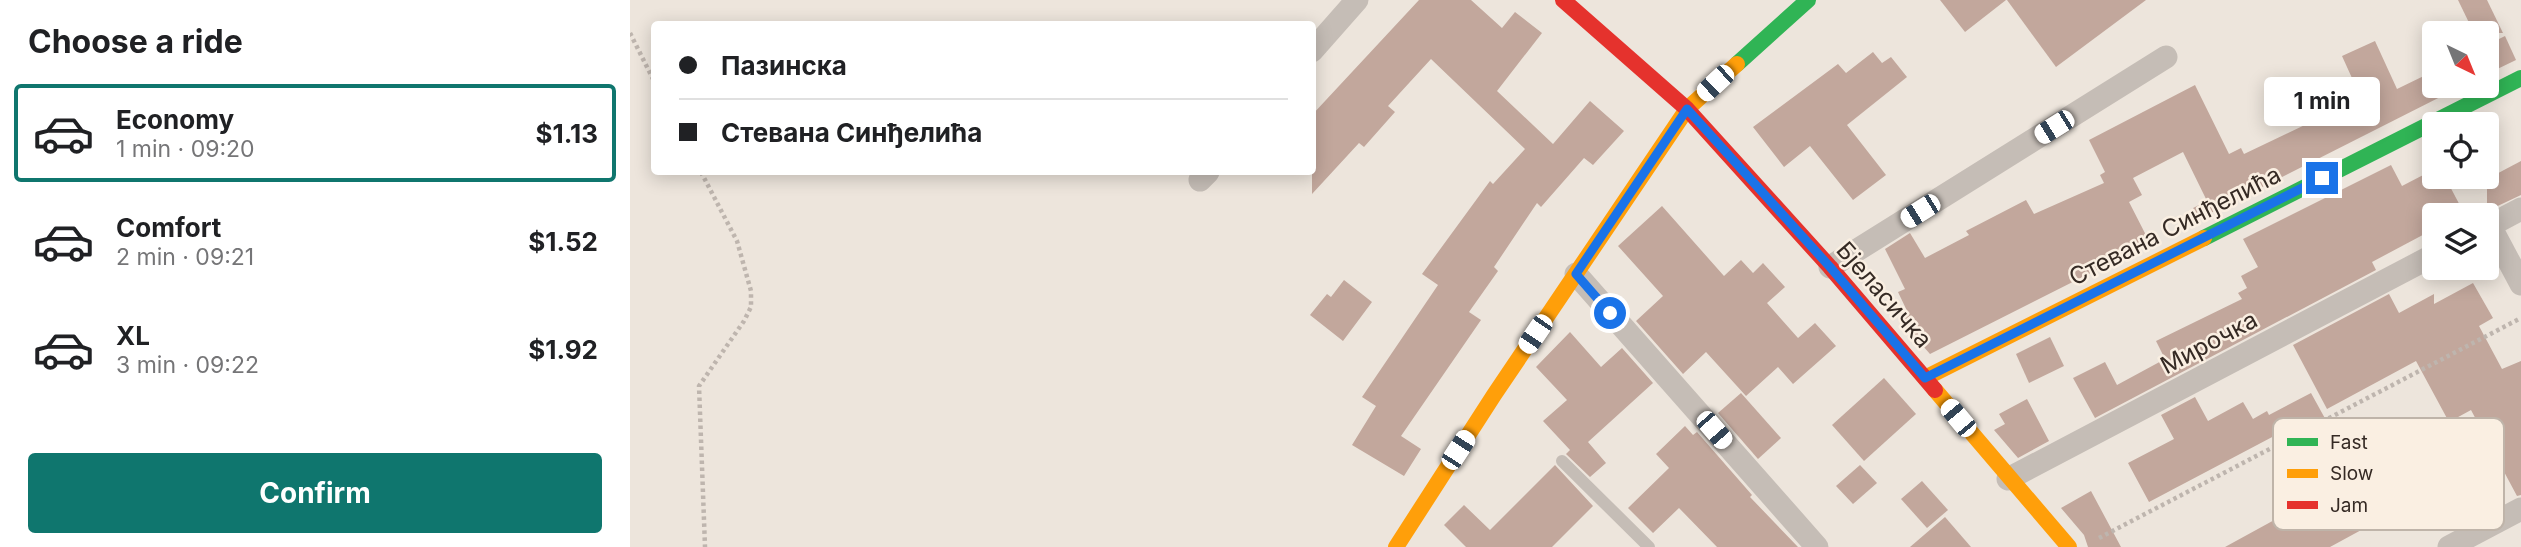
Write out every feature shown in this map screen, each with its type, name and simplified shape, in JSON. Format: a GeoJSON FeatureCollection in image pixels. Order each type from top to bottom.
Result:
{"type":"FeatureCollection","features":[{"type":"Feature","properties":{"kind":"street"},"geometry":{"type":"LineString","coordinates":[[1316,46],[1357,0]]}},
{"type":"Feature","properties":{"kind":"street","name":"Бјеласичка"},"geometry":{"type":"LineString","coordinates":[[1563,0],[1687,109],[1830,267],[2008,479],[2069,547]]}},
{"type":"Feature","properties":{"kind":"street"},"geometry":{"type":"LineString","coordinates":[[1406,543],[1576,274],[1687,109],[1808,0]]}},
{"type":"Feature","properties":{"kind":"street"},"geometry":{"type":"LineString","coordinates":[[1830,267],[2166,57]]}},
{"type":"Feature","properties":{"kind":"street","name":"Стевана Синђелића"},"geometry":{"type":"LineString","coordinates":[[1925,378],[2521,78]]}},
{"type":"Feature","properties":{"kind":"street"},"geometry":{"type":"LineString","coordinates":[[2499,220],[2521,209]]}},
{"type":"Feature","properties":{"kind":"street"},"geometry":{"type":"LineString","coordinates":[[2499,245],[2521,284]]}},
{"type":"Feature","properties":{"kind":"street","name":"Мирочка"},"geometry":{"type":"LineString","coordinates":[[2008,479],[2422,261]]}},
{"type":"Feature","properties":{"kind":"street"},"geometry":{"type":"LineString","coordinates":[[1576,274],[1817,547]]}},
{"type":"Feature","properties":{"kind":"street"},"geometry":{"type":"LineString","coordinates":[[2504,518],[2521,509]]}},
{"type":"Feature","properties":{"kind":"street"},"geometry":{"type":"LineString","coordinates":[[2449,547],[2481,530]]}},
{"type":"Feature","properties":{"kind":"lane"},"geometry":{"type":"LineString","coordinates":[[1562,461],[1649,547]]}},
{"type":"Feature","properties":{"kind":"path"},"geometry":{"type":"LineString","coordinates":[[630,33],[651,75]]}},
{"type":"Feature","properties":{"kind":"path"},"geometry":{"type":"LineString","coordinates":[[703,175],[737,241],[751,291],[751,307],[744,321],[699,386],[705,547]]}},
{"type":"Feature","properties":{"kind":"path"},"geometry":{"type":"LineString","coordinates":[[2330,418],[2521,318]]}},
{"type":"Feature","properties":{"kind":"path"},"geometry":{"type":"LineString","coordinates":[[2095,541],[2273,448]]}},
{"type":"Feature","properties":{"kind":"building"},"geometry":{"type":"Polygon","coordinates":[[[1419,0],[1471,0],[1502,28],[1515,12],[1542,33],[1497,91],[1553,144],[1590,101],[1624,131],[1593,165],[1584,158],[1541,207],[1537,203],[1494,267],[1498,271],[1469,312],[1481,320],[1401,436],[1421,449],[1404,476],[1352,445],[1376,406],[1362,397],[1438,285],[1422,274],[1490,181],[1493,184],[1525,149],[1431,59],[1388,106],[1395,112],[1364,147],[1359,143],[1312,194],[1312,175],[1316,175],[1316,111],[1419,0]]]}},
{"type":"Feature","properties":{"kind":"building"},"geometry":{"type":"Polygon","coordinates":[[[1940,0],[2006,0],[1965,32],[1940,0]]]}},
{"type":"Feature","properties":{"kind":"building"},"geometry":{"type":"Polygon","coordinates":[[[2007,0],[2146,0],[2056,67],[2007,0]]]}},
{"type":"Feature","properties":{"kind":"building"},"geometry":{"type":"Polygon","coordinates":[[[2458,0],[2487,0],[2497,21],[2468,21],[2458,0]]]}},
{"type":"Feature","properties":{"kind":"building"},"geometry":{"type":"Polygon","coordinates":[[[2505,36],[2516,60],[2499,68],[2499,39],[2505,36]]]}},
{"type":"Feature","properties":{"kind":"building"},"geometry":{"type":"Polygon","coordinates":[[[2375,41],[2397,89],[2422,77],[2422,98],[2438,98],[2199,219],[2193,208],[2207,201],[2183,152],[2133,178],[2142,195],[2129,202],[2150,243],[1930,354],[1900,320],[1909,315],[1898,292],[1905,289],[1885,249],[1910,233],[1925,258],[1969,235],[1966,231],[2026,200],[2034,214],[2104,183],[2100,175],[2105,172],[2089,140],[2195,85],[2229,154],[2241,148],[2244,154],[2361,98],[2342,56],[2375,41]]]}},
{"type":"Feature","properties":{"kind":"building"},"geometry":{"type":"Polygon","coordinates":[[[1873,52],[1882,63],[1891,57],[1907,77],[1847,125],[1886,175],[1853,200],[1810,146],[1784,167],[1753,127],[1838,64],[1846,73],[1873,52]]]}},
{"type":"Feature","properties":{"kind":"building"},"geometry":{"type":"Polygon","coordinates":[[[2521,161],[2521,195],[2499,205],[2499,203],[2487,203],[2487,189],[2499,189],[2499,173],[2521,161]]]}},
{"type":"Feature","properties":{"kind":"building"},"geometry":{"type":"Polygon","coordinates":[[[2391,165],[2402,186],[2422,176],[2422,189],[2451,189],[2459,203],[2422,203],[2422,235],[2372,262],[2376,270],[2095,418],[2073,378],[2105,362],[2117,385],[2165,359],[2156,341],[2242,299],[2238,293],[2247,288],[2241,276],[2258,267],[2243,239],[2391,165]]]}},
{"type":"Feature","properties":{"kind":"building"},"geometry":{"type":"Polygon","coordinates":[[[1662,206],[1724,276],[1741,260],[1753,273],[1763,263],[1785,287],[1767,303],[1798,338],[1815,323],[1836,346],[1793,384],[1778,367],[1746,396],[1706,352],[1683,374],[1636,321],[1663,296],[1618,246],[1662,206]]]}},
{"type":"Feature","properties":{"kind":"building"},"geometry":{"type":"Polygon","coordinates":[[[1344,280],[1372,302],[1343,341],[1310,315],[1327,294],[1331,297],[1344,280]]]}},
{"type":"Feature","properties":{"kind":"building"},"geometry":{"type":"Polygon","coordinates":[[[2473,283],[2493,318],[2479,326],[2502,369],[2521,361],[2521,495],[2517,496],[2504,472],[2504,418],[2475,418],[2471,410],[2456,418],[2447,418],[2416,361],[2327,409],[2293,345],[2389,294],[2399,313],[2434,294],[2434,304],[2473,283]]]}},
{"type":"Feature","properties":{"kind":"building"},"geometry":{"type":"Polygon","coordinates":[[[1570,332],[1601,367],[1622,348],[1653,383],[1588,442],[1606,463],[1590,477],[1566,454],[1570,450],[1543,421],[1567,400],[1536,367],[1570,332]]]}},
{"type":"Feature","properties":{"kind":"building"},"geometry":{"type":"Polygon","coordinates":[[[2050,337],[2064,366],[2029,383],[2016,354],[2050,337]]]}},
{"type":"Feature","properties":{"kind":"building"},"geometry":{"type":"Polygon","coordinates":[[[1884,378],[1916,414],[1864,461],[1832,425],[1884,378]]]}},
{"type":"Feature","properties":{"kind":"building"},"geometry":{"type":"Polygon","coordinates":[[[1741,393],[1781,438],[1758,459],[1718,413],[1741,393]]]}},
{"type":"Feature","properties":{"kind":"building"},"geometry":{"type":"Polygon","coordinates":[[[2311,393],[2325,418],[2273,418],[2273,437],[2149,502],[2128,463],[2174,439],[2161,415],[2195,397],[2208,421],[2243,402],[2253,419],[2267,411],[2269,415],[2311,393]]]}},
{"type":"Feature","properties":{"kind":"building"},"geometry":{"type":"Polygon","coordinates":[[[2027,399],[2049,441],[2018,458],[1994,430],[2005,424],[1999,414],[2027,399]]]}},
{"type":"Feature","properties":{"kind":"building"},"geometry":{"type":"Polygon","coordinates":[[[1685,426],[1693,435],[1697,432],[1752,495],[1750,497],[1798,547],[1717,547],[1679,508],[1653,533],[1628,508],[1669,468],[1656,454],[1685,426]]]}},
{"type":"Feature","properties":{"kind":"building"},"geometry":{"type":"Polygon","coordinates":[[[1555,465],[1593,506],[1552,547],[1466,547],[1444,525],[1464,505],[1490,530],[1555,465]]]}},
{"type":"Feature","properties":{"kind":"building"},"geometry":{"type":"Polygon","coordinates":[[[1860,465],[1877,483],[1853,504],[1836,486],[1860,465]]]}},
{"type":"Feature","properties":{"kind":"building"},"geometry":{"type":"Polygon","coordinates":[[[1922,481],[1948,510],[1927,528],[1901,499],[1922,481]]]}},
{"type":"Feature","properties":{"kind":"building"},"geometry":{"type":"Polygon","coordinates":[[[2091,491],[2121,547],[2088,547],[2084,535],[2061,508],[2091,491]]]}},
{"type":"Feature","properties":{"kind":"building"},"geometry":{"type":"Polygon","coordinates":[[[1945,517],[1971,547],[1910,547],[1945,517]]]}},
{"type":"Feature","properties":{"kind":"building"},"geometry":{"type":"Polygon","coordinates":[[[2273,521],[2273,530],[2361,530],[2330,547],[2225,547],[2273,521]]]}},
{"type":"Feature","properties":{"kind":"traffic: fast"},"geometry":{"type":"LineString","coordinates":[[1737,64],[1808,0]]}},
{"type":"Feature","properties":{"kind":"traffic: fast"},"geometry":{"type":"LineString","coordinates":[[2204,238],[2521,78]]}},
{"type":"Feature","properties":{"kind":"traffic: slow"},"geometry":{"type":"LineString","coordinates":[[1396,547],[1494,395],[1687,109],[1737,64]]}},
{"type":"Feature","properties":{"kind":"traffic: slow"},"geometry":{"type":"LineString","coordinates":[[1925,378],[2204,238]]}},
{"type":"Feature","properties":{"kind":"traffic: slow"},"geometry":{"type":"LineString","coordinates":[[1935,390],[2069,547]]}},
{"type":"Feature","properties":{"kind":"traffic: jam"},"geometry":{"type":"LineString","coordinates":[[1563,0],[1687,109],[1830,267],[1935,390]]}},
{"type":"Feature","properties":{"kind":"route"},"geometry":{"type":"LineString","coordinates":[[1610,313],[1576,274],[1687,109],[1830,267],[1925,378],[2322,178]]}}]}
